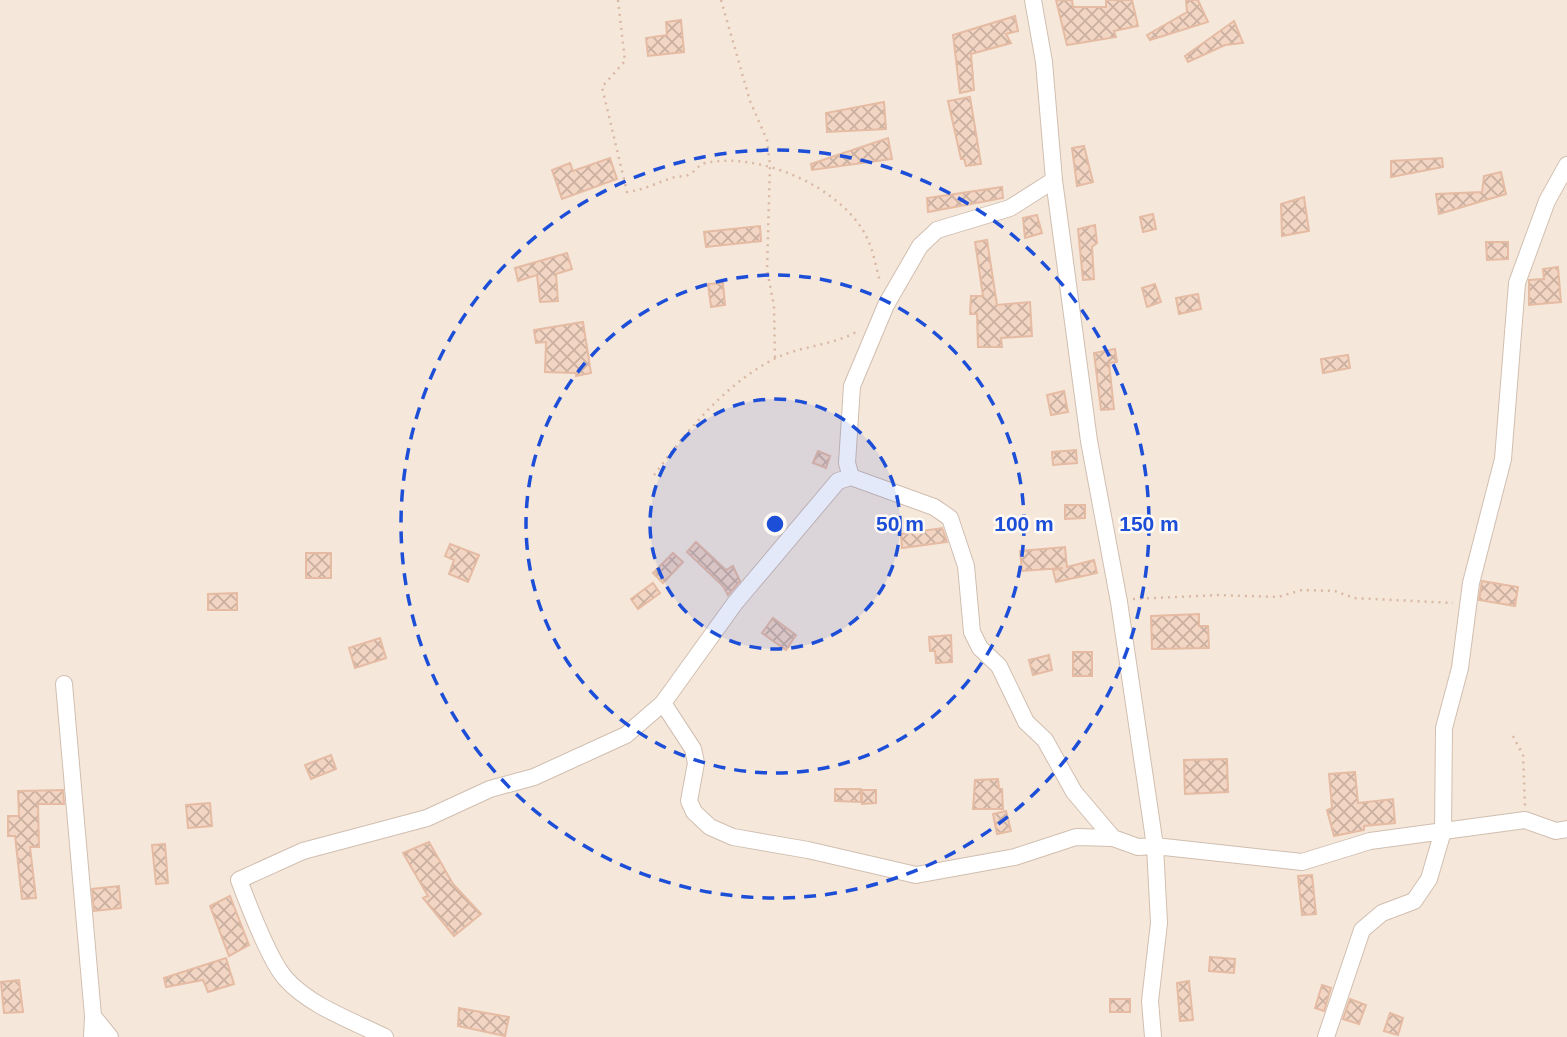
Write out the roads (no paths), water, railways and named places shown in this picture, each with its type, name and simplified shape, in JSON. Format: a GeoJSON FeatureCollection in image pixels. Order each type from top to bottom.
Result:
{"type":"FeatureCollection","features":[{"type":"Feature","properties":{"kind":"street"},"geometry":{"type":"LineString","coordinates":[[1033,0],[1044,62],[1054,180],[1088,441],[1119,602],[1155,846],[1159,923],[1150,1001],[1153,1037]]}},
{"type":"Feature","properties":{"kind":"street"},"geometry":{"type":"LineString","coordinates":[[1326,1037],[1362,930],[1382,913],[1414,901],[1429,879],[1443,831],[1444,728],[1460,668],[1468,604],[1503,459],[1517,283],[1547,201],[1567,165]]}},
{"type":"Feature","properties":{"kind":"street"},"geometry":{"type":"LineString","coordinates":[[851,477],[846,463],[852,386],[883,312],[920,246],[937,230],[1010,208],[1054,180]]}},
{"type":"Feature","properties":{"kind":"street"},"geometry":{"type":"LineString","coordinates":[[385,1037],[316,1001],[285,979],[253,918],[239,880],[303,851],[403,827],[490,789],[534,777],[626,735],[663,703],[736,603],[838,481],[851,477],[934,507],[950,518],[966,566],[972,632],[980,648],[999,666],[1026,722],[1045,740],[1074,792],[1114,838]]}},
{"type":"Feature","properties":{"kind":"street"},"geometry":{"type":"LineString","coordinates":[[64,684],[85,949],[93,1016],[92,1037]]}},
{"type":"Feature","properties":{"kind":"street"},"geometry":{"type":"LineString","coordinates":[[663,703],[694,749],[696,763],[689,800],[694,812],[710,827],[733,837],[808,850],[916,874],[1015,857],[1076,837],[1114,838],[1138,847],[1155,846],[1301,862],[1370,841],[1525,820],[1556,831],[1567,829]]}},
{"type":"Feature","properties":{"kind":"street"},"geometry":{"type":"LineString","coordinates":[[93,1016],[110,1037]]}}]}
